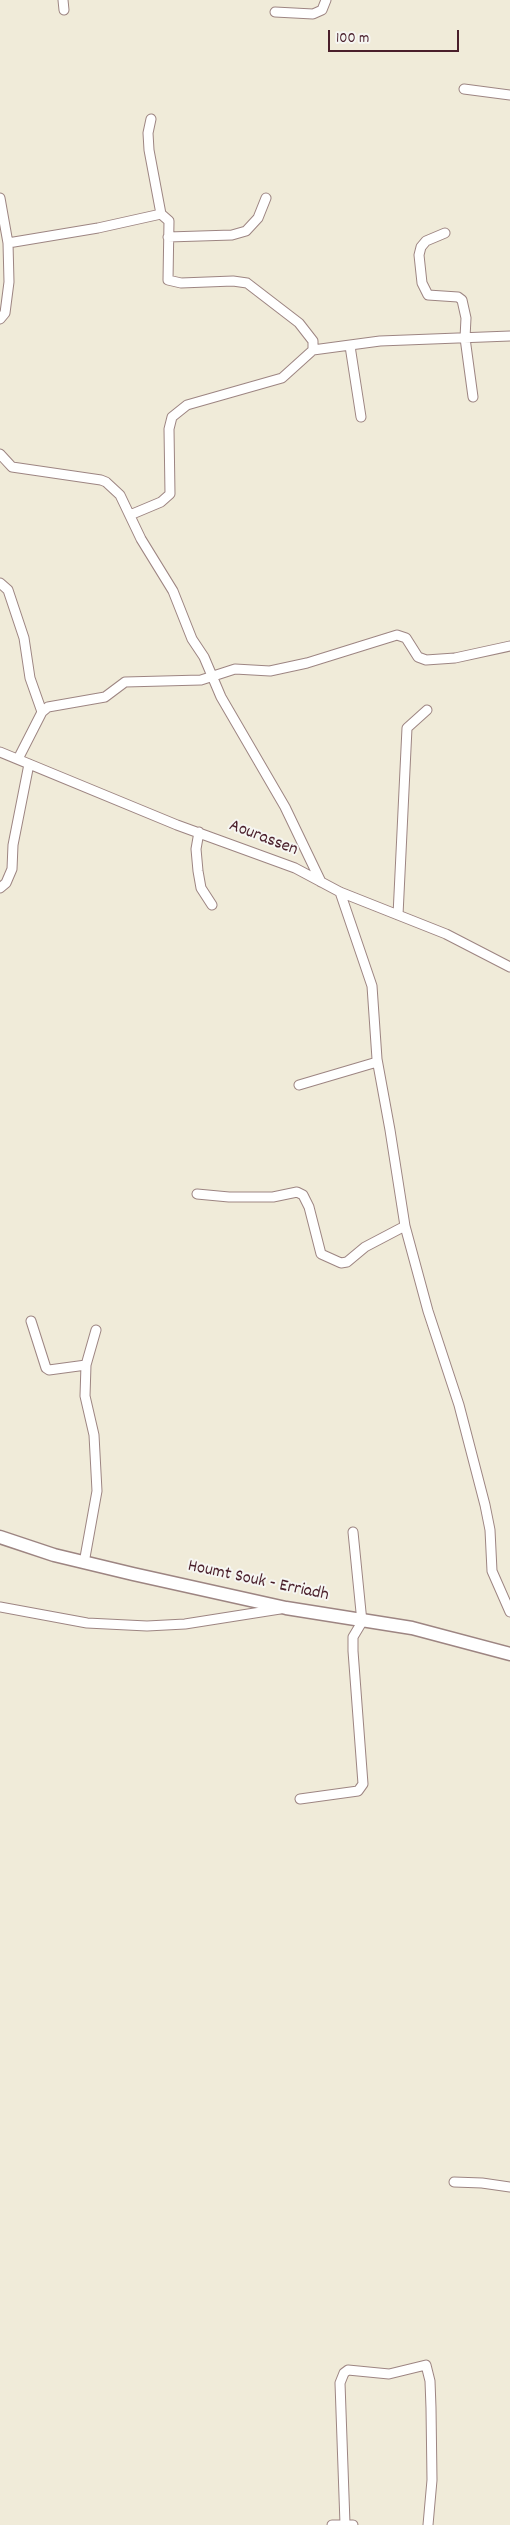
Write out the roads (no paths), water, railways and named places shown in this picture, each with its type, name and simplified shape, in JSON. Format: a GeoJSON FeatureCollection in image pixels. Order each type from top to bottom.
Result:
{"type":"FeatureCollection","features":[{"type":"Feature","properties":{"kind":"street"},"geometry":{"type":"LineString","coordinates":[[63,0],[64,10]]}},
{"type":"Feature","properties":{"kind":"street"},"geometry":{"type":"LineString","coordinates":[[275,12],[313,14],[322,10],[326,0]]}},
{"type":"Feature","properties":{"kind":"street"},"geometry":{"type":"LineString","coordinates":[[464,89],[510,95]]}},
{"type":"Feature","properties":{"kind":"street"},"geometry":{"type":"LineString","coordinates":[[151,119],[148,133],[149,150],[161,214],[169,221],[168,280],[182,284],[233,281],[247,283],[299,323],[313,341],[313,350]]}},
{"type":"Feature","properties":{"kind":"street"},"geometry":{"type":"LineString","coordinates":[[0,198],[8,243],[7,302],[5,313],[0,319]]}},
{"type":"Feature","properties":{"kind":"street"},"geometry":{"type":"LineString","coordinates":[[168,236],[232,234],[246,231],[258,218],[266,198]]}},
{"type":"Feature","properties":{"kind":"street"},"geometry":{"type":"LineString","coordinates":[[8,243],[98,228],[161,214]]}},
{"type":"Feature","properties":{"kind":"street"},"geometry":{"type":"LineString","coordinates":[[445,233],[426,241],[421,247],[419,255],[422,283],[428,294],[436,297],[458,297],[462,300],[466,318],[465,338],[472,398]]}},
{"type":"Feature","properties":{"kind":"street"},"geometry":{"type":"LineString","coordinates":[[130,516],[161,502],[170,494],[169,429],[172,417],[178,411],[198,401],[282,378],[313,350],[380,341],[510,336]]}},
{"type":"Feature","properties":{"kind":"street"},"geometry":{"type":"LineString","coordinates":[[350,346],[361,417]]}},
{"type":"Feature","properties":{"kind":"street"},"geometry":{"type":"LineString","coordinates":[[0,454],[12,467],[20,470],[106,482],[120,495],[141,539],[173,591],[192,639],[284,807],[321,882]]}},
{"type":"Feature","properties":{"kind":"street"},"geometry":{"type":"LineString","coordinates":[[0,583],[8,590],[24,638],[30,678],[42,712]]}},
{"type":"Feature","properties":{"kind":"street"},"geometry":{"type":"LineString","coordinates":[[18,759],[42,712],[56,704],[105,697],[125,682],[201,680],[235,670],[270,671],[397,635],[406,638],[418,657],[426,660],[455,658],[510,646]]}},
{"type":"Feature","properties":{"kind":"street"},"geometry":{"type":"LineString","coordinates":[[398,915],[407,728],[427,710]]}},
{"type":"Feature","properties":{"kind":"street","name":"Aourassen"},"geometry":{"type":"LineString","coordinates":[[0,752],[199,832],[295,868],[340,892],[446,934],[510,967]]}},
{"type":"Feature","properties":{"kind":"street"},"geometry":{"type":"LineString","coordinates":[[0,888],[6,883],[12,869],[12,845],[29,764]]}},
{"type":"Feature","properties":{"kind":"street"},"geometry":{"type":"LineString","coordinates":[[199,832],[196,850],[201,888],[212,905]]}},
{"type":"Feature","properties":{"kind":"street"},"geometry":{"type":"LineString","coordinates":[[340,892],[372,986],[377,1062],[405,1226],[428,1311],[458,1405],[485,1505],[490,1530],[492,1571],[510,1612]]}},
{"type":"Feature","properties":{"kind":"street"},"geometry":{"type":"LineString","coordinates":[[299,1084],[377,1062]]}},
{"type":"Feature","properties":{"kind":"street"},"geometry":{"type":"LineString","coordinates":[[197,1194],[229,1197],[273,1197],[297,1192],[303,1194],[309,1207],[321,1254],[341,1263],[347,1262],[365,1247],[405,1226]]}},
{"type":"Feature","properties":{"kind":"street"},"geometry":{"type":"LineString","coordinates":[[31,1321],[46,1368],[49,1370],[86,1365]]}},
{"type":"Feature","properties":{"kind":"street"},"geometry":{"type":"LineString","coordinates":[[84,1563],[97,1491],[94,1435],[85,1396],[86,1365],[96,1330]]}},
{"type":"Feature","properties":{"kind":"street"},"geometry":{"type":"LineString","coordinates":[[300,1799],[358,1791],[363,1784],[353,1651],[353,1638],[362,1622],[353,1532]]}},
{"type":"Feature","properties":{"kind":"street","name":"Houmt Souk - Erriadh"},"geometry":{"type":"LineString","coordinates":[[0,1537],[84,1563],[286,1608],[362,1622],[412,1628],[510,1654]]}},
{"type":"Feature","properties":{"kind":"street"},"geometry":{"type":"LineString","coordinates":[[0,1607],[87,1623],[147,1626],[185,1624],[286,1608]]}},
{"type":"Feature","properties":{"kind":"street"},"geometry":{"type":"LineString","coordinates":[[454,2182],[482,2183],[510,2188]]}},
{"type":"Feature","properties":{"kind":"street"},"geometry":{"type":"LineString","coordinates":[[332,2525],[349,2525],[340,2383],[344,2373],[348,2370],[389,2374],[426,2365],[430,2381],[432,2480],[428,2525]]}}]}
